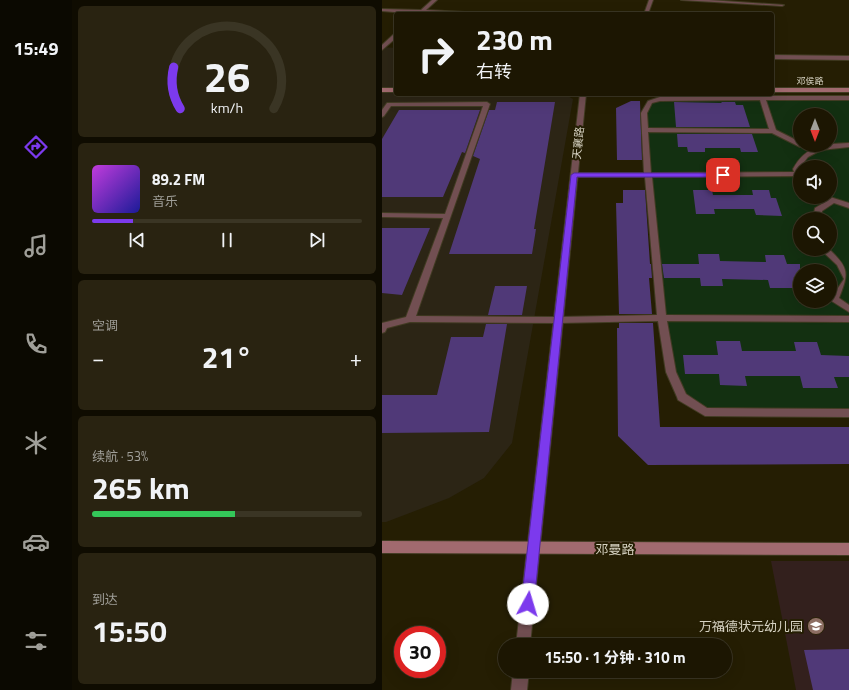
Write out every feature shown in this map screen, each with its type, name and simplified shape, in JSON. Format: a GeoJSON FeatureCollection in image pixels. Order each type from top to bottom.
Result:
{"type":"FeatureCollection","features":[{"type":"Feature","properties":{"kind":"street"},"geometry":{"type":"LineString","coordinates":[[422,12],[435,0]]}},
{"type":"Feature","properties":{"kind":"street"},"geometry":{"type":"LineString","coordinates":[[647,12],[651,0]]}},
{"type":"Feature","properties":{"kind":"street"},"geometry":{"type":"LineString","coordinates":[[683,0],[754,2],[782,5]]}},
{"type":"Feature","properties":{"kind":"street"},"geometry":{"type":"LineString","coordinates":[[754,2],[754,9]]}},
{"type":"Feature","properties":{"kind":"street"},"geometry":{"type":"LineString","coordinates":[[382,10],[408,12]]}},
{"type":"Feature","properties":{"kind":"street"},"geometry":{"type":"LineString","coordinates":[[382,48],[394,37]]}},
{"type":"Feature","properties":{"kind":"street"},"geometry":{"type":"LineString","coordinates":[[774,57],[849,58]]}},
{"type":"Feature","properties":{"kind":"street"},"geometry":{"type":"LineString","coordinates":[[382,90],[394,90]]}},
{"type":"Feature","properties":{"kind":"street","name":"邓侯路"},"geometry":{"type":"LineString","coordinates":[[774,90],[849,90]]}},
{"type":"Feature","properties":{"kind":"street","name":"天襄路"},"geometry":{"type":"LineString","coordinates":[[524,638],[583,96]]}},
{"type":"Feature","properties":{"kind":"street"},"geometry":{"type":"LineString","coordinates":[[849,98],[678,98],[650,102],[644,113],[648,175],[662,318],[671,372],[682,397],[705,412],[849,413]]}},
{"type":"Feature","properties":{"kind":"street"},"geometry":{"type":"LineString","coordinates":[[762,98],[773,131]]}},
{"type":"Feature","properties":{"kind":"street"},"geometry":{"type":"LineString","coordinates":[[382,115],[389,104],[487,104],[410,319]]}},
{"type":"Feature","properties":{"kind":"street"},"geometry":{"type":"LineString","coordinates":[[645,130],[773,131],[793,141]]}},
{"type":"Feature","properties":{"kind":"street"},"geometry":{"type":"LineString","coordinates":[[837,146],[849,145]]}},
{"type":"Feature","properties":{"kind":"street"},"geometry":{"type":"LineString","coordinates":[[801,160],[811,152]]}},
{"type":"Feature","properties":{"kind":"street"},"geometry":{"type":"LineString","coordinates":[[574,175],[793,176]]}},
{"type":"Feature","properties":{"kind":"street"},"geometry":{"type":"LineString","coordinates":[[837,202],[849,206]]}},
{"type":"Feature","properties":{"kind":"street"},"geometry":{"type":"LineString","coordinates":[[818,212],[818,210],[827,204]]}},
{"type":"Feature","properties":{"kind":"street"},"geometry":{"type":"LineString","coordinates":[[382,215],[448,216]]}},
{"type":"Feature","properties":{"kind":"street"},"geometry":{"type":"LineString","coordinates":[[832,256],[841,264],[848,279],[834,300],[849,309]]}},
{"type":"Feature","properties":{"kind":"street"},"geometry":{"type":"LineString","coordinates":[[382,330],[383,326],[410,319],[849,319]]}},
{"type":"Feature","properties":{"kind":"street","name":"邓曼路"},"geometry":{"type":"LineString","coordinates":[[382,548],[849,550]]}},
{"type":"Feature","properties":{"kind":"street"},"geometry":{"type":"LineString","coordinates":[[519,690],[520,678]]}},
{"type":"Feature","properties":{"kind":"shaded area"},"geometry":{"type":"Polygon","coordinates":[[[382,47],[394,48],[394,90],[382,90],[382,47]]]}},
{"type":"Feature","properties":{"kind":"shaded area"},"geometry":{"type":"Polygon","coordinates":[[[382,93],[394,93],[394,96],[568,96],[573,99],[512,443],[484,478],[449,498],[386,522],[382,522],[382,93]]]}},
{"type":"Feature","properties":{"kind":"shaded area","name":"万福德状元幼儿园"},"geometry":{"type":"Polygon","coordinates":[[[771,561],[849,561],[849,690],[796,690],[771,561]]]}},
{"type":"Feature","properties":{"kind":"green space"},"geometry":{"type":"Polygon","coordinates":[[[849,98],[849,413],[705,412],[682,397],[671,372],[644,113],[650,102],[660,99],[849,98]]]}},
{"type":"Feature","properties":{"kind":"building"},"geometry":{"type":"Polygon","coordinates":[[[631,101],[640,101],[642,160],[617,160],[616,108],[631,101]]]}},
{"type":"Feature","properties":{"kind":"building"},"geometry":{"type":"Polygon","coordinates":[[[497,102],[555,102],[534,229],[536,229],[532,254],[449,254],[480,159],[473,156],[489,110],[495,110],[497,102]]]}},
{"type":"Feature","properties":{"kind":"building"},"geometry":{"type":"Polygon","coordinates":[[[674,102],[735,102],[736,105],[743,105],[750,127],[676,127],[674,102]]]}},
{"type":"Feature","properties":{"kind":"building"},"geometry":{"type":"Polygon","coordinates":[[[399,110],[480,110],[465,153],[462,152],[443,197],[382,197],[382,139],[399,110]]]}},
{"type":"Feature","properties":{"kind":"building"},"geometry":{"type":"Polygon","coordinates":[[[677,134],[752,134],[758,152],[741,152],[740,148],[705,148],[705,152],[688,152],[687,147],[678,147],[677,134]]]}},
{"type":"Feature","properties":{"kind":"building"},"geometry":{"type":"Polygon","coordinates":[[[623,190],[645,190],[652,278],[649,278],[652,314],[619,314],[616,203],[623,203],[623,190]]]}},
{"type":"Feature","properties":{"kind":"building"},"geometry":{"type":"Polygon","coordinates":[[[693,190],[712,190],[713,195],[753,195],[752,190],[769,190],[771,198],[776,198],[782,216],[756,215],[754,209],[714,209],[715,214],[696,214],[693,190]]]}},
{"type":"Feature","properties":{"kind":"building"},"geometry":{"type":"Polygon","coordinates":[[[382,228],[430,228],[402,295],[382,293],[382,228]]]}},
{"type":"Feature","properties":{"kind":"building"},"geometry":{"type":"Polygon","coordinates":[[[698,254],[719,254],[720,261],[766,262],[765,255],[784,255],[787,264],[793,264],[793,288],[770,288],[768,280],[722,279],[723,286],[701,286],[700,278],[664,278],[662,264],[699,264],[698,254]]]}},
{"type":"Feature","properties":{"kind":"building"},"geometry":{"type":"Polygon","coordinates":[[[495,286],[527,286],[522,315],[488,315],[495,286]]]}},
{"type":"Feature","properties":{"kind":"building"},"geometry":{"type":"Polygon","coordinates":[[[619,323],[653,323],[660,427],[849,427],[849,464],[648,465],[618,436],[617,328],[619,328],[619,323]]]}},
{"type":"Feature","properties":{"kind":"building"},"geometry":{"type":"Polygon","coordinates":[[[486,324],[507,324],[489,432],[382,433],[382,395],[437,395],[451,337],[483,337],[486,324]]]}},
{"type":"Feature","properties":{"kind":"building"},"geometry":{"type":"Polygon","coordinates":[[[716,341],[740,341],[742,351],[796,351],[794,342],[817,342],[821,355],[849,356],[849,377],[834,377],[838,388],[803,388],[800,376],[745,376],[747,386],[720,385],[719,374],[685,374],[683,355],[718,355],[716,341]]]}},
{"type":"Feature","properties":{"kind":"building"},"geometry":{"type":"Polygon","coordinates":[[[849,649],[849,690],[813,690],[804,650],[849,649]]]}},
{"type":"Feature","properties":{"kind":"place","name":"万福德状元幼儿园"},"geometry":{"type":"Point","coordinates":[816,626]}},
{"type":"Feature","properties":{"kind":"route"},"geometry":{"type":"LineString","coordinates":[[528,604],[574,175],[723,175]]}}]}
